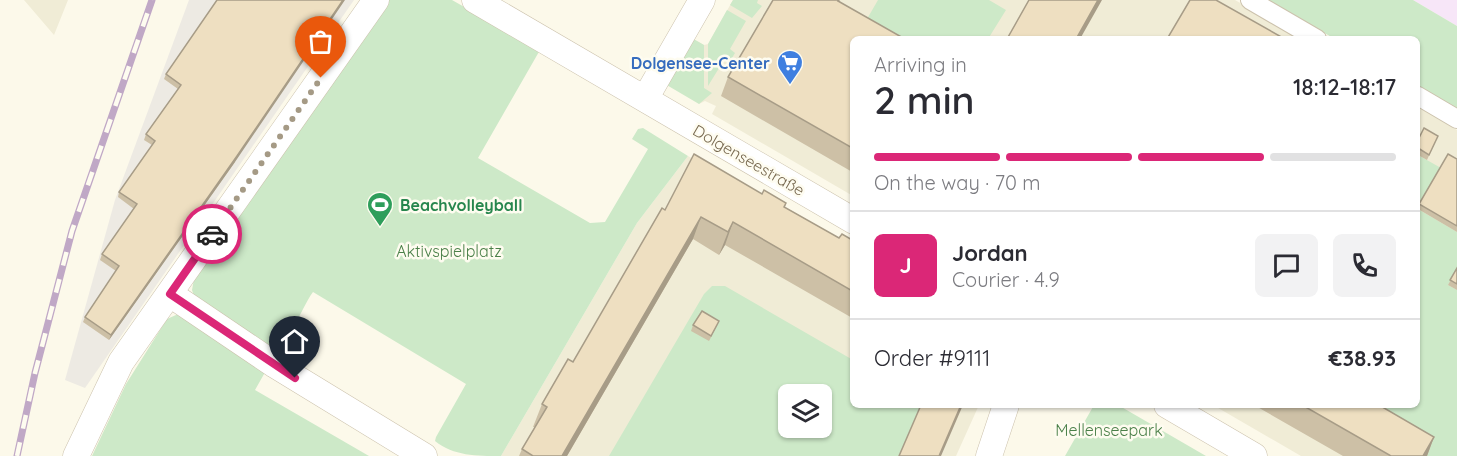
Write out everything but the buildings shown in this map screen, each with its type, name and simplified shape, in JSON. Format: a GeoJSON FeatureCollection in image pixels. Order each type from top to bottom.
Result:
{"type":"FeatureCollection","features":[{"type":"Feature","properties":{"kind":"street"},"geometry":{"type":"LineString","coordinates":[[76,456],[121,362],[376,0]]}},
{"type":"Feature","properties":{"kind":"street","name":"Dolgenseestraße"},"geometry":{"type":"LineString","coordinates":[[475,0],[850,219]]}},
{"type":"Feature","properties":{"kind":"street"},"geometry":{"type":"LineString","coordinates":[[645,99],[702,0]]}},
{"type":"Feature","properties":{"kind":"street"},"geometry":{"type":"LineString","coordinates":[[1250,0],[1312,36]]}},
{"type":"Feature","properties":{"kind":"street"},"geometry":{"type":"LineString","coordinates":[[1420,97],[1457,119]]}},
{"type":"Feature","properties":{"kind":"street"},"geometry":{"type":"LineString","coordinates":[[170,294],[275,365],[421,454]]}},
{"type":"Feature","properties":{"kind":"street"},"geometry":{"type":"LineString","coordinates":[[989,456],[1005,408]]}},
{"type":"Feature","properties":{"kind":"street"},"geometry":{"type":"LineString","coordinates":[[1172,408],[1254,456]]}},
{"type":"Feature","properties":{"kind":"shaded area"},"geometry":{"type":"Polygon","coordinates":[[[24,0],[68,0],[54,35],[24,0]]]}},
{"type":"Feature","properties":{"kind":"shaded area"},"geometry":{"type":"Polygon","coordinates":[[[189,0],[354,0],[85,388],[65,380],[115,200],[189,0]]]}},
{"type":"Feature","properties":{"kind":"shaded area"},"geometry":{"type":"Polygon","coordinates":[[[733,0],[1235,0],[1297,36],[850,36],[850,194],[712,114],[716,106],[705,101],[699,104],[690,37],[704,45],[708,44],[733,0]]]}},
{"type":"Feature","properties":{"kind":"shaded area"},"geometry":{"type":"Polygon","coordinates":[[[1413,0],[1457,0],[1457,26],[1413,0]]]}},
{"type":"Feature","properties":{"kind":"shaded area"},"geometry":{"type":"Polygon","coordinates":[[[1420,108],[1457,130],[1457,456],[1301,456],[1218,408],[1420,408],[1420,108]]]}},
{"type":"Feature","properties":{"kind":"shaded area"},"geometry":{"type":"Polygon","coordinates":[[[688,156],[850,249],[850,408],[978,408],[956,456],[501,456],[637,223],[688,156]]]}},
{"type":"Feature","properties":{"kind":"green space","name":"Aktivspielplatz"},"geometry":{"type":"Polygon","coordinates":[[[385,0],[452,0],[540,50],[478,158],[590,223],[605,222],[648,149],[632,139],[638,129],[643,128],[688,156],[637,223],[501,456],[458,452],[435,441],[466,384],[313,292],[287,335],[281,341],[263,345],[194,296],[192,290],[194,279],[385,0]]]}},
{"type":"Feature","properties":{"kind":"green space"},"geometry":{"type":"Polygon","coordinates":[[[733,0],[758,0],[757,3],[762,6],[752,18],[730,5],[733,0]]]}},
{"type":"Feature","properties":{"kind":"green space"},"geometry":{"type":"Polygon","coordinates":[[[878,0],[989,0],[1006,10],[990,36],[896,36],[867,19],[878,0]]]}},
{"type":"Feature","properties":{"kind":"green space"},"geometry":{"type":"Polygon","coordinates":[[[1267,0],[1413,0],[1457,26],[1457,110],[1420,88],[1420,36],[1330,36],[1267,0]]]}},
{"type":"Feature","properties":{"kind":"green space"},"geometry":{"type":"Polygon","coordinates":[[[727,10],[746,21],[730,49],[735,53],[729,63],[724,60],[708,86],[708,44],[727,10]]]}},
{"type":"Feature","properties":{"kind":"green space"},"geometry":{"type":"Polygon","coordinates":[[[690,37],[704,45],[704,88],[712,93],[699,104],[665,84],[690,37]]]}},
{"type":"Feature","properties":{"kind":"green space"},"geometry":{"type":"Polygon","coordinates":[[[1420,156],[1441,168],[1420,205],[1420,156]]]}},
{"type":"Feature","properties":{"kind":"green space"},"geometry":{"type":"Polygon","coordinates":[[[1420,210],[1457,232],[1457,270],[1448,285],[1457,290],[1457,456],[1423,456],[1338,408],[1420,408],[1420,210]]]}},
{"type":"Feature","properties":{"kind":"green space"},"geometry":{"type":"Polygon","coordinates":[[[712,286],[725,286],[850,358],[850,408],[920,408],[899,456],[609,456],[704,294],[712,286]]]}},
{"type":"Feature","properties":{"kind":"green space"},"geometry":{"type":"Polygon","coordinates":[[[176,315],[185,315],[268,367],[255,390],[369,456],[92,456],[126,384],[167,319],[176,315]]]}},
{"type":"Feature","properties":{"kind":"green space","name":"Mellenseepark"},"geometry":{"type":"Polygon","coordinates":[[[1092,408],[1123,408],[1206,456],[1065,456],[1092,408]]]}},
{"type":"Feature","properties":{"kind":"railway"},"geometry":{"type":"LineString","coordinates":[[17,456],[35,373],[72,231],[152,0]]}},
{"type":"Feature","properties":{"kind":"way so far"},"geometry":{"type":"LineString","coordinates":[[212,234],[321,78]]}},
{"type":"Feature","properties":{"kind":"place","name":"Dolgensee-Center"},"geometry":{"type":"Point","coordinates":[790,86]}},
{"type":"Feature","properties":{"kind":"place","name":"Beachvolleyball"},"geometry":{"type":"Point","coordinates":[380,228]}},
{"type":"Feature","properties":{"kind":"route"},"geometry":{"type":"LineString","coordinates":[[212,234],[170,294],[295,378]]}}]}
